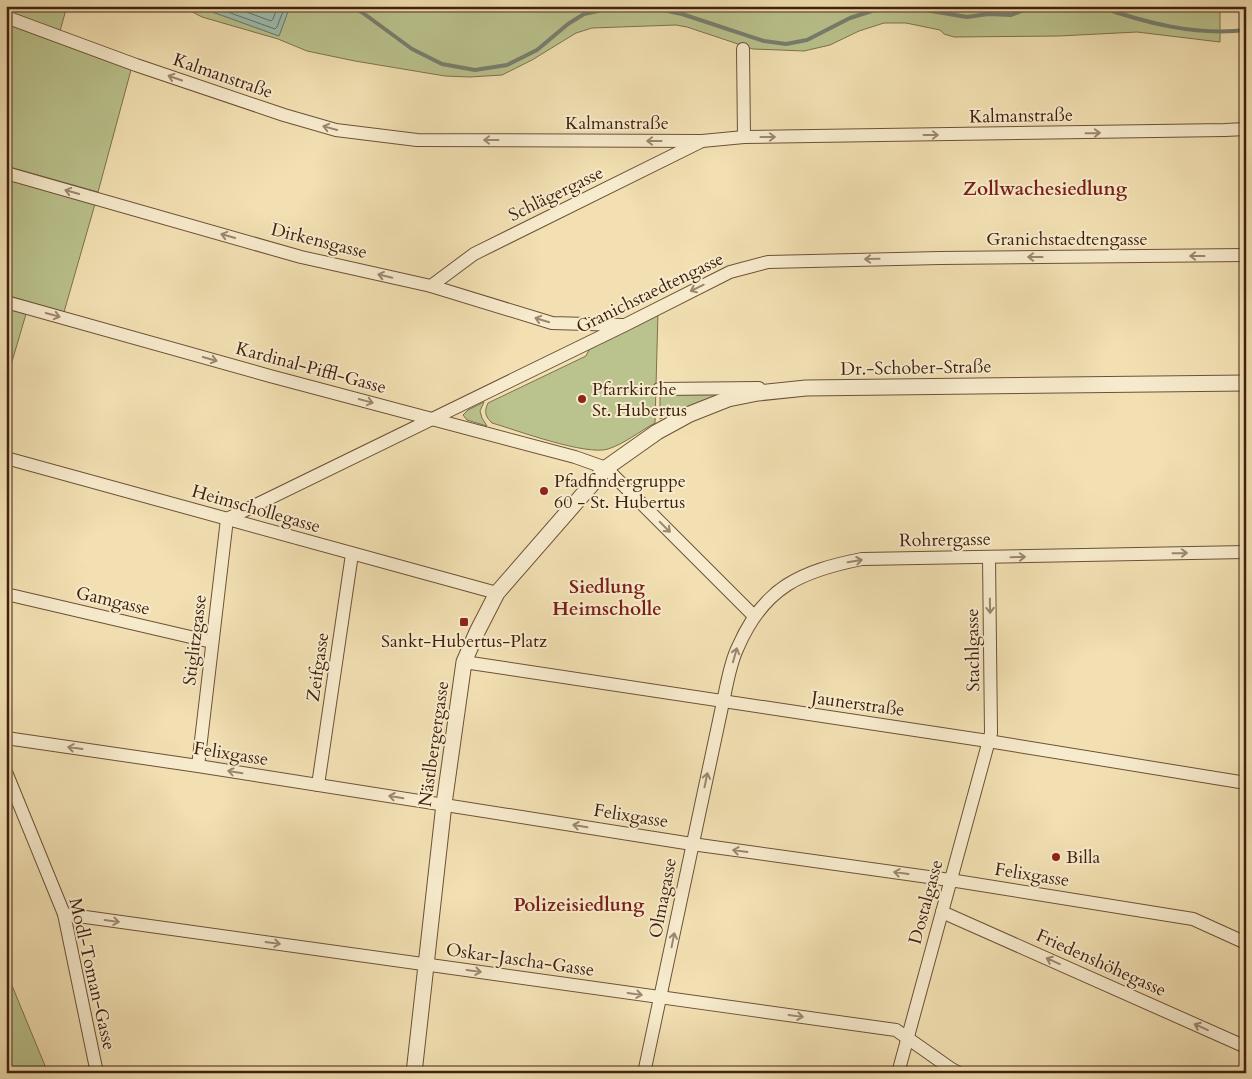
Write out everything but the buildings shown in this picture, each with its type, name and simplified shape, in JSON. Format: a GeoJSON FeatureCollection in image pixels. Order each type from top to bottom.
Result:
{"type":"FeatureCollection","features":[{"type":"Feature","properties":{"kind":"street","name":"Kalmanstraße"},"geometry":{"type":"LineString","coordinates":[[6,17],[136,65],[284,116],[336,130],[417,140],[702,141],[744,137],[1246,129]]}},
{"type":"Feature","properties":{"kind":"street"},"geometry":{"type":"LineString","coordinates":[[743,50],[744,137]]}},
{"type":"Feature","properties":{"kind":"street","name":"Schlägergasse"},"geometry":{"type":"LineString","coordinates":[[431,286],[474,254],[702,141]]}},
{"type":"Feature","properties":{"kind":"street","name":"Dirkensgasse"},"geometry":{"type":"LineString","coordinates":[[6,173],[301,256],[431,286],[552,323],[625,325]]}},
{"type":"Feature","properties":{"kind":"street","name":"Granichstaedtengasse"},"geometry":{"type":"LineString","coordinates":[[227,519],[730,272],[768,262],[930,258],[1246,255]]}},
{"type":"Feature","properties":{"kind":"street","name":"Kardinal-Piffl-Gasse"},"geometry":{"type":"LineString","coordinates":[[6,302],[270,376],[575,457],[606,468]]}},
{"type":"Feature","properties":{"kind":"street","name":"Dr.-Schober-Straße"},"geometry":{"type":"LineString","coordinates":[[606,468],[657,432],[690,414],[728,399],[758,392],[806,388],[1246,383]]}},
{"type":"Feature","properties":{"kind":"street"},"geometry":{"type":"LineString","coordinates":[[659,389],[806,388]]}},
{"type":"Feature","properties":{"kind":"street","name":"Heimschollegasse"},"geometry":{"type":"LineString","coordinates":[[6,458],[497,593]]}},
{"type":"Feature","properties":{"kind":"street"},"geometry":{"type":"LineString","coordinates":[[606,468],[754,616]]}},
{"type":"Feature","properties":{"kind":"street","name":"Nästlbergergasse"},"geometry":{"type":"LineString","coordinates":[[414,1073],[444,804],[464,662],[476,632],[497,593],[606,468]]}},
{"type":"Feature","properties":{"kind":"street","name":"Stiglitzgasse"},"geometry":{"type":"LineString","coordinates":[[198,766],[227,519]]}},
{"type":"Feature","properties":{"kind":"street","name":"Rohrergasse"},"geometry":{"type":"LineString","coordinates":[[723,702],[737,648],[754,616],[774,593],[799,577],[830,565],[862,559],[1246,552]]}},
{"type":"Feature","properties":{"kind":"street","name":"Zeifgasse"},"geometry":{"type":"LineString","coordinates":[[318,785],[352,554]]}},
{"type":"Feature","properties":{"kind":"street","name":"Stachlgasse"},"geometry":{"type":"LineString","coordinates":[[988,741],[991,733],[989,558]]}},
{"type":"Feature","properties":{"kind":"street","name":"Gamgasse"},"geometry":{"type":"LineString","coordinates":[[6,594],[212,642]]}},
{"type":"Feature","properties":{"kind":"street","name":"Jaunerstraße"},"geometry":{"type":"LineString","coordinates":[[464,662],[988,741],[1246,784]]}},
{"type":"Feature","properties":{"kind":"street","name":"Olmagasse"},"geometry":{"type":"LineString","coordinates":[[644,1073],[723,702]]}},
{"type":"Feature","properties":{"kind":"street","name":"Felixgasse"},"geometry":{"type":"LineString","coordinates":[[6,738],[444,804],[692,844],[950,880],[1193,919],[1241,940]]}},
{"type":"Feature","properties":{"kind":"street","name":"Dostalgasse"},"geometry":{"type":"LineString","coordinates":[[898,1073],[988,741]]}},
{"type":"Feature","properties":{"kind":"street","name":"Modl-Toman-Gasse"},"geometry":{"type":"LineString","coordinates":[[6,772],[64,914],[96,1073]]}},
{"type":"Feature","properties":{"kind":"street","name":"Friedenshöhegasse"},"geometry":{"type":"LineString","coordinates":[[942,912],[1246,1047]]}},
{"type":"Feature","properties":{"kind":"street","name":"Oskar-Jascha-Gasse"},"geometry":{"type":"LineString","coordinates":[[64,914],[896,1030],[959,1073]]}},
{"type":"Feature","properties":{"kind":"green space"},"geometry":{"type":"Polygon","coordinates":[[[6,6],[67,6],[60,31],[6,12],[6,6]]]}},
{"type":"Feature","properties":{"kind":"green space"},"geometry":{"type":"Polygon","coordinates":[[[181,6],[196,6],[279,36],[290,6],[1189,6],[1220,12],[1220,42],[1137,32],[1059,36],[954,37],[944,34],[940,30],[906,23],[884,23],[859,31],[830,45],[804,51],[753,49],[676,25],[592,28],[576,33],[532,60],[502,75],[470,77],[445,76],[307,51],[278,39],[202,17],[181,6]]]}},
{"type":"Feature","properties":{"kind":"green space"},"geometry":{"type":"Polygon","coordinates":[[[6,24],[131,70],[98,192],[6,166],[6,24]]]}},
{"type":"Feature","properties":{"kind":"green space"},"geometry":{"type":"Polygon","coordinates":[[[6,179],[95,204],[64,312],[6,295],[6,179]]]}},
{"type":"Feature","properties":{"kind":"green space"},"geometry":{"type":"Polygon","coordinates":[[[6,308],[26,314],[6,382],[6,308]]]}},
{"type":"Feature","properties":{"kind":"green space"},"geometry":{"type":"Polygon","coordinates":[[[658,312],[655,423],[620,444],[608,449],[598,450],[568,446],[492,423],[488,418],[486,409],[488,403],[586,356],[590,348],[658,312]]]}},
{"type":"Feature","properties":{"kind":"green space"},"geometry":{"type":"Polygon","coordinates":[[[660,394],[719,394],[720,395],[660,419],[660,394]]]}},
{"type":"Feature","properties":{"kind":"green space"},"geometry":{"type":"Polygon","coordinates":[[[484,402],[480,411],[487,426],[467,420],[463,415],[468,410],[484,402]]]}},
{"type":"Feature","properties":{"kind":"green space"},"geometry":{"type":"Polygon","coordinates":[[[6,971],[48,1073],[6,1073],[6,971]]]}},
{"type":"Feature","properties":{"kind":"water"},"geometry":{"type":"Polygon","coordinates":[[[196,6],[290,6],[279,36],[196,6]]]}},
{"type":"Feature","properties":{"kind":"waterway"},"geometry":{"type":"LineString","coordinates":[[350,6],[363,13],[412,49],[442,64],[475,70],[507,65],[537,50],[568,24],[584,14],[612,8],[658,9],[682,14],[764,41],[786,44],[807,40],[850,18],[878,9],[907,7],[967,17],[988,14],[1011,15],[1034,6]]}},
{"type":"Feature","properties":{"kind":"waterway"},"geometry":{"type":"LineString","coordinates":[[1098,6],[1134,18],[1171,27],[1208,31],[1246,30]]}},
{"type":"Feature","properties":{"kind":"place","name":"Pfarrkirche St. Hubertus"},"geometry":{"type":"Point","coordinates":[582,399]}},
{"type":"Feature","properties":{"kind":"place","name":"Pfadfindergruppe 60 - St. Hubertus"},"geometry":{"type":"Point","coordinates":[544,491]}},
{"type":"Feature","properties":{"kind":"place","name":"Sankt-Hubertus-Platz"},"geometry":{"type":"Point","coordinates":[464,622]}},
{"type":"Feature","properties":{"kind":"place","name":"Billa"},"geometry":{"type":"Point","coordinates":[1056,857]}},
{"type":"Feature","properties":{"kind":"district","name":"Zollwachesiedlung"},"geometry":{"type":"Point","coordinates":[1045,189]}},
{"type":"Feature","properties":{"kind":"district","name":"Siedlung Heimscholle"},"geometry":{"type":"Point","coordinates":[607,598]}},
{"type":"Feature","properties":{"kind":"district","name":"Polizeisiedlung"},"geometry":{"type":"Point","coordinates":[579,905]}}]}
